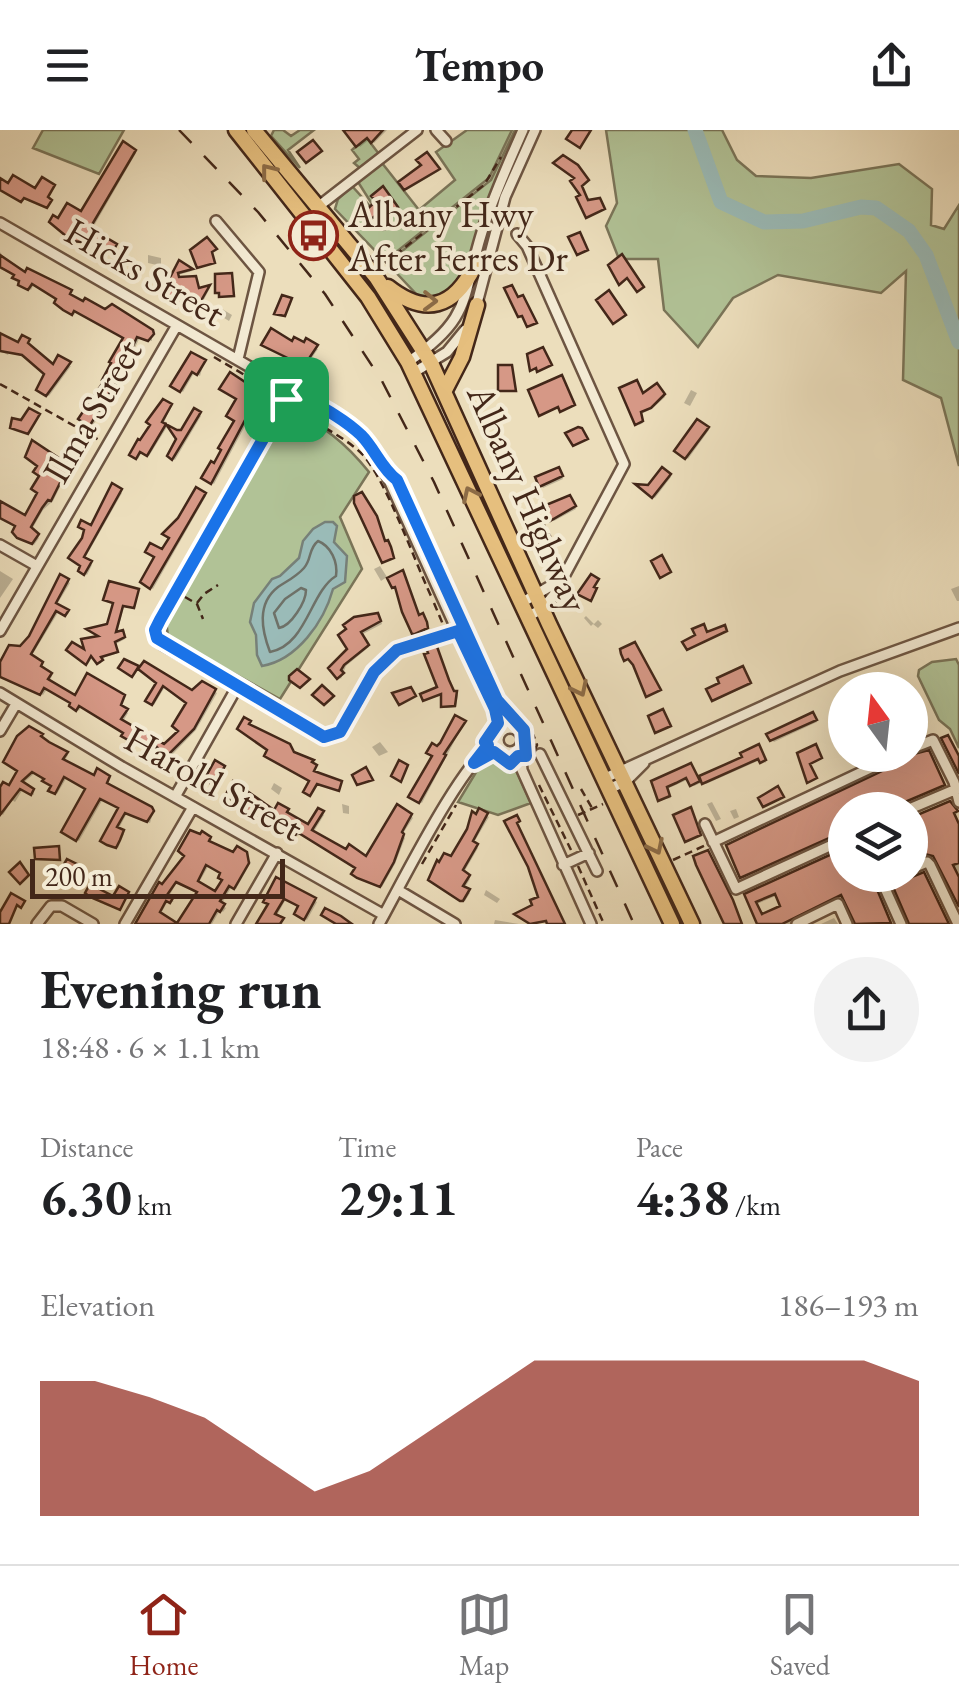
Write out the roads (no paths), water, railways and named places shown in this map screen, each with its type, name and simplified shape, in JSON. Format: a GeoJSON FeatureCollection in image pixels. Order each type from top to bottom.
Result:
{"type":"FeatureCollection","features":[{"type":"Feature","properties":{"kind":"highway","name":"Albany Highway"},"geometry":{"type":"LineString","coordinates":[[236,130],[368,296],[410,368],[672,924]]}},
{"type":"Feature","properties":{"kind":"highway","name":"Albany Highway"},"geometry":{"type":"LineString","coordinates":[[254,130],[376,277],[427,357],[692,924]]}},
{"type":"Feature","properties":{"kind":"highway"},"geometry":{"type":"LineString","coordinates":[[376,277],[397,294],[438,304],[450,300],[463,288],[474,266]]}},
{"type":"Feature","properties":{"kind":"highway"},"geometry":{"type":"LineString","coordinates":[[444,392],[462,358],[477,305]]}},
{"type":"Feature","properties":{"kind":"street"},"geometry":{"type":"LineString","coordinates":[[319,206],[417,130]]}},
{"type":"Feature","properties":{"kind":"street"},"geometry":{"type":"LineString","coordinates":[[436,130],[446,141]]}},
{"type":"Feature","properties":{"kind":"street"},"geometry":{"type":"LineString","coordinates":[[427,357],[456,319],[468,294],[495,194],[523,130]]}},
{"type":"Feature","properties":{"kind":"street"},"geometry":{"type":"LineString","coordinates":[[410,368],[458,343],[477,305],[505,197],[535,130]]}},
{"type":"Feature","properties":{"kind":"street"},"geometry":{"type":"LineString","coordinates":[[216,221],[259,272],[238,359]]}},
{"type":"Feature","properties":{"kind":"street","name":"Hicks Street"},"geometry":{"type":"LineString","coordinates":[[0,223],[291,390],[362,436],[390,479],[452,632],[496,704],[506,743]]}},
{"type":"Feature","properties":{"kind":"street"},"geometry":{"type":"LineString","coordinates":[[518,234],[544,283],[624,464],[550,602],[542,609],[524,610]]}},
{"type":"Feature","properties":{"kind":"street","name":"Ilma Street"},"geometry":{"type":"LineString","coordinates":[[0,631],[177,325]]}},
{"type":"Feature","properties":{"kind":"street"},"geometry":{"type":"LineString","coordinates":[[291,390],[160,620],[155,630],[157,638],[324,737],[340,732],[374,672],[388,661]]}},
{"type":"Feature","properties":{"kind":"street"},"geometry":{"type":"LineString","coordinates":[[0,545],[37,566]]}},
{"type":"Feature","properties":{"kind":"street"},"geometry":{"type":"LineString","coordinates":[[524,610],[536,594],[562,580]]}},
{"type":"Feature","properties":{"kind":"street"},"geometry":{"type":"LineString","coordinates":[[608,789],[644,763],[840,671],[959,628]]}},
{"type":"Feature","properties":{"kind":"street"},"geometry":{"type":"LineString","coordinates":[[175,797],[236,686]]}},
{"type":"Feature","properties":{"kind":"street"},"geometry":{"type":"LineString","coordinates":[[0,693],[16,704],[0,732]]}},
{"type":"Feature","properties":{"kind":"street","name":"Harold Street"},"geometry":{"type":"LineString","coordinates":[[16,704],[277,853],[381,919]]}},
{"type":"Feature","properties":{"kind":"street"},"geometry":{"type":"LineString","coordinates":[[381,919],[477,764],[522,736],[514,728],[506,743]]}},
{"type":"Feature","properties":{"kind":"street"},"geometry":{"type":"LineString","coordinates":[[928,742],[933,740],[957,788],[959,802]]}},
{"type":"Feature","properties":{"kind":"street"},"geometry":{"type":"LineString","coordinates":[[506,743],[522,770],[591,924]]}},
{"type":"Feature","properties":{"kind":"street"},"geometry":{"type":"LineString","coordinates":[[540,754],[597,870]]}},
{"type":"Feature","properties":{"kind":"street"},"geometry":{"type":"LineString","coordinates":[[713,842],[862,772]]}},
{"type":"Feature","properties":{"kind":"street"},"geometry":{"type":"LineString","coordinates":[[928,801],[957,788]]}},
{"type":"Feature","properties":{"kind":"street"},"geometry":{"type":"LineString","coordinates":[[125,924],[193,807]]}},
{"type":"Feature","properties":{"kind":"street"},"geometry":{"type":"LineString","coordinates":[[705,824],[736,888],[828,847]]}},
{"type":"Feature","properties":{"kind":"street"},"geometry":{"type":"LineString","coordinates":[[236,924],[277,853]]}},
{"type":"Feature","properties":{"kind":"street"},"geometry":{"type":"LineString","coordinates":[[563,865],[589,853]]}},
{"type":"Feature","properties":{"kind":"street"},"geometry":{"type":"LineString","coordinates":[[928,863],[958,924]]}},
{"type":"Feature","properties":{"kind":"street"},"geometry":{"type":"LineString","coordinates":[[398,890],[455,924]]}},
{"type":"Feature","properties":{"kind":"street"},"geometry":{"type":"LineString","coordinates":[[887,892],[901,924]]}},
{"type":"Feature","properties":{"kind":"street"},"geometry":{"type":"LineString","coordinates":[[798,924],[838,904],[847,924]]}},
{"type":"Feature","properties":{"kind":"street"},"geometry":{"type":"LineString","coordinates":[[37,924],[51,906],[62,906],[93,924]]}},
{"type":"Feature","properties":{"kind":"water"},"geometry":{"type":"Polygon","coordinates":[[[333,522],[337,526],[334,542],[347,556],[345,582],[333,589],[307,638],[287,656],[262,666],[250,622],[254,603],[272,579],[299,558],[303,541],[313,529],[333,522]]]}},
{"type":"Feature","properties":{"kind":"waterway"},"geometry":{"type":"LineString","coordinates":[[695,130],[721,202],[764,222],[803,221],[861,207],[876,208],[909,231],[926,255],[959,342]]}},
{"type":"Feature","properties":{"kind":"railway"},"geometry":{"type":"LineString","coordinates":[[179,130],[258,212],[325,294],[382,381],[434,482],[634,924]]}},
{"type":"Feature","properties":{"kind":"place","name":"Albany Hwy After Ferres Dr"},"geometry":{"type":"Point","coordinates":[313,236]}}]}
